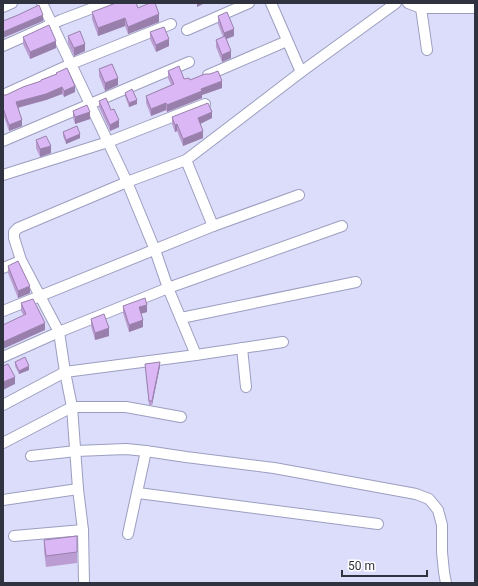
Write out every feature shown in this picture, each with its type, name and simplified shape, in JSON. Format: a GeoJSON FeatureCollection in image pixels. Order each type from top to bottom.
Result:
{"type":"FeatureCollection","features":[{"type":"Feature","properties":{"kind":"street"},"geometry":{"type":"LineString","coordinates":[[3,7],[12,3]]}},
{"type":"Feature","properties":{"kind":"street"},"geometry":{"type":"LineString","coordinates":[[42,3],[127,182],[196,355]]}},
{"type":"Feature","properties":{"kind":"street"},"geometry":{"type":"LineString","coordinates":[[3,46],[53,25],[61,20],[106,3]]}},
{"type":"Feature","properties":{"kind":"street"},"geometry":{"type":"LineString","coordinates":[[187,30],[249,3]]}},
{"type":"Feature","properties":{"kind":"street"},"geometry":{"type":"LineString","coordinates":[[271,3],[302,72]]}},
{"type":"Feature","properties":{"kind":"street"},"geometry":{"type":"LineString","coordinates":[[84,583],[83,530],[78,489],[72,407],[58,332],[21,260],[14,238],[14,232],[18,228],[127,182],[186,160],[396,3]]}},
{"type":"Feature","properties":{"kind":"street"},"geometry":{"type":"LineString","coordinates":[[408,3],[421,8],[475,8]]}},
{"type":"Feature","properties":{"kind":"street"},"geometry":{"type":"LineString","coordinates":[[421,8],[427,50]]}},
{"type":"Feature","properties":{"kind":"street"},"geometry":{"type":"LineString","coordinates":[[3,95],[71,64],[172,24]]}},
{"type":"Feature","properties":{"kind":"street"},"geometry":{"type":"LineString","coordinates":[[208,75],[287,41]]}},
{"type":"Feature","properties":{"kind":"street"},"geometry":{"type":"LineString","coordinates":[[3,141],[189,62]]}},
{"type":"Feature","properties":{"kind":"street"},"geometry":{"type":"LineString","coordinates":[[3,176],[108,142],[204,104]]}},
{"type":"Feature","properties":{"kind":"street"},"geometry":{"type":"LineString","coordinates":[[186,160],[213,226]]}},
{"type":"Feature","properties":{"kind":"street"},"geometry":{"type":"LineString","coordinates":[[3,311],[213,226],[299,195]]}},
{"type":"Feature","properties":{"kind":"street"},"geometry":{"type":"LineString","coordinates":[[3,357],[58,332],[168,288],[342,226]]}},
{"type":"Feature","properties":{"kind":"street"},"geometry":{"type":"LineString","coordinates":[[3,268],[21,260]]}},
{"type":"Feature","properties":{"kind":"street"},"geometry":{"type":"LineString","coordinates":[[181,318],[356,282]]}},
{"type":"Feature","properties":{"kind":"street"},"geometry":{"type":"LineString","coordinates":[[3,404],[65,372],[283,342]]}},
{"type":"Feature","properties":{"kind":"street"},"geometry":{"type":"LineString","coordinates":[[242,348],[246,387]]}},
{"type":"Feature","properties":{"kind":"street"},"geometry":{"type":"LineString","coordinates":[[3,444],[72,407],[126,407],[181,417]]}},
{"type":"Feature","properties":{"kind":"street"},"geometry":{"type":"LineString","coordinates":[[31,456],[76,450],[126,449],[274,468],[416,494],[429,499],[438,510],[442,525],[442,552],[446,583]]}},
{"type":"Feature","properties":{"kind":"street"},"geometry":{"type":"LineString","coordinates":[[128,534],[146,451]]}},
{"type":"Feature","properties":{"kind":"street"},"geometry":{"type":"LineString","coordinates":[[3,500],[78,489]]}},
{"type":"Feature","properties":{"kind":"street"},"geometry":{"type":"LineString","coordinates":[[138,493],[378,524]]}},
{"type":"Feature","properties":{"kind":"street"},"geometry":{"type":"LineString","coordinates":[[14,536],[83,530]]}},
{"type":"Feature","properties":{"kind":"building"},"geometry":{"type":"Polygon","coordinates":[[[116,3],[136,3],[138,8],[150,3],[155,3],[159,14],[128,27],[125,18],[98,28],[92,12],[116,3]]]}},
{"type":"Feature","properties":{"kind":"building"},"geometry":{"type":"Polygon","coordinates":[[[39,5],[43,15],[3,32],[3,21],[39,5]]]}},
{"type":"Feature","properties":{"kind":"building"},"geometry":{"type":"Polygon","coordinates":[[[227,12],[234,29],[224,33],[218,16],[227,12]]]}},
{"type":"Feature","properties":{"kind":"building"},"geometry":{"type":"Polygon","coordinates":[[[49,25],[56,41],[30,52],[23,37],[49,25]]]}},
{"type":"Feature","properties":{"kind":"building"},"geometry":{"type":"Polygon","coordinates":[[[164,27],[169,39],[156,45],[150,32],[164,27]]]}},
{"type":"Feature","properties":{"kind":"building"},"geometry":{"type":"Polygon","coordinates":[[[80,31],[85,44],[74,48],[68,36],[80,31]]]}},
{"type":"Feature","properties":{"kind":"building"},"geometry":{"type":"Polygon","coordinates":[[[225,36],[231,51],[222,55],[216,40],[225,36]]]}},
{"type":"Feature","properties":{"kind":"building"},"geometry":{"type":"Polygon","coordinates":[[[112,64],[118,78],[105,83],[99,69],[112,64]]]}},
{"type":"Feature","properties":{"kind":"building"},"geometry":{"type":"Polygon","coordinates":[[[179,66],[184,79],[189,78],[190,80],[218,71],[222,81],[167,105],[166,103],[151,109],[146,96],[174,84],[168,71],[179,66]]]}},
{"type":"Feature","properties":{"kind":"building"},"geometry":{"type":"Polygon","coordinates":[[[67,68],[75,86],[64,91],[62,87],[46,94],[16,102],[22,120],[9,125],[3,108],[3,95],[41,81],[67,68]]]}},
{"type":"Feature","properties":{"kind":"building"},"geometry":{"type":"Polygon","coordinates":[[[132,89],[137,100],[129,103],[125,93],[132,89]]]}},
{"type":"Feature","properties":{"kind":"building"},"geometry":{"type":"Polygon","coordinates":[[[106,98],[111,110],[114,109],[119,120],[110,125],[99,101],[106,98]]]}},
{"type":"Feature","properties":{"kind":"building"},"geometry":{"type":"Polygon","coordinates":[[[208,103],[212,112],[198,118],[203,131],[183,139],[177,124],[175,125],[172,117],[208,103]]]}},
{"type":"Feature","properties":{"kind":"building"},"geometry":{"type":"Polygon","coordinates":[[[87,105],[90,112],[75,117],[73,111],[87,105]]]}},
{"type":"Feature","properties":{"kind":"building"},"geometry":{"type":"Polygon","coordinates":[[[77,126],[80,134],[66,140],[63,132],[77,126]]]}},
{"type":"Feature","properties":{"kind":"building"},"geometry":{"type":"Polygon","coordinates":[[[46,136],[51,146],[40,149],[36,140],[46,136]]]}},
{"type":"Feature","properties":{"kind":"building"},"geometry":{"type":"Polygon","coordinates":[[[18,261],[30,286],[18,291],[8,266],[18,261]]]}},
{"type":"Feature","properties":{"kind":"building"},"geometry":{"type":"Polygon","coordinates":[[[145,298],[147,305],[139,307],[143,320],[129,325],[123,306],[145,298]]]}},
{"type":"Feature","properties":{"kind":"building"},"geometry":{"type":"Polygon","coordinates":[[[33,299],[45,323],[3,342],[3,325],[26,314],[21,303],[33,299]]]}},
{"type":"Feature","properties":{"kind":"building"},"geometry":{"type":"Polygon","coordinates":[[[104,314],[109,328],[95,333],[91,319],[104,314]]]}},
{"type":"Feature","properties":{"kind":"building"},"geometry":{"type":"Polygon","coordinates":[[[25,357],[29,366],[19,371],[15,362],[25,357]]]}},
{"type":"Feature","properties":{"kind":"building"},"geometry":{"type":"Polygon","coordinates":[[[160,362],[152,401],[149,401],[145,364],[160,362]]]}},
{"type":"Feature","properties":{"kind":"building"},"geometry":{"type":"Polygon","coordinates":[[[8,364],[15,377],[3,382],[3,366],[8,364]]]}},
{"type":"Feature","properties":{"kind":"building"},"geometry":{"type":"Polygon","coordinates":[[[77,536],[77,552],[46,556],[44,540],[77,536]]]}}]}
